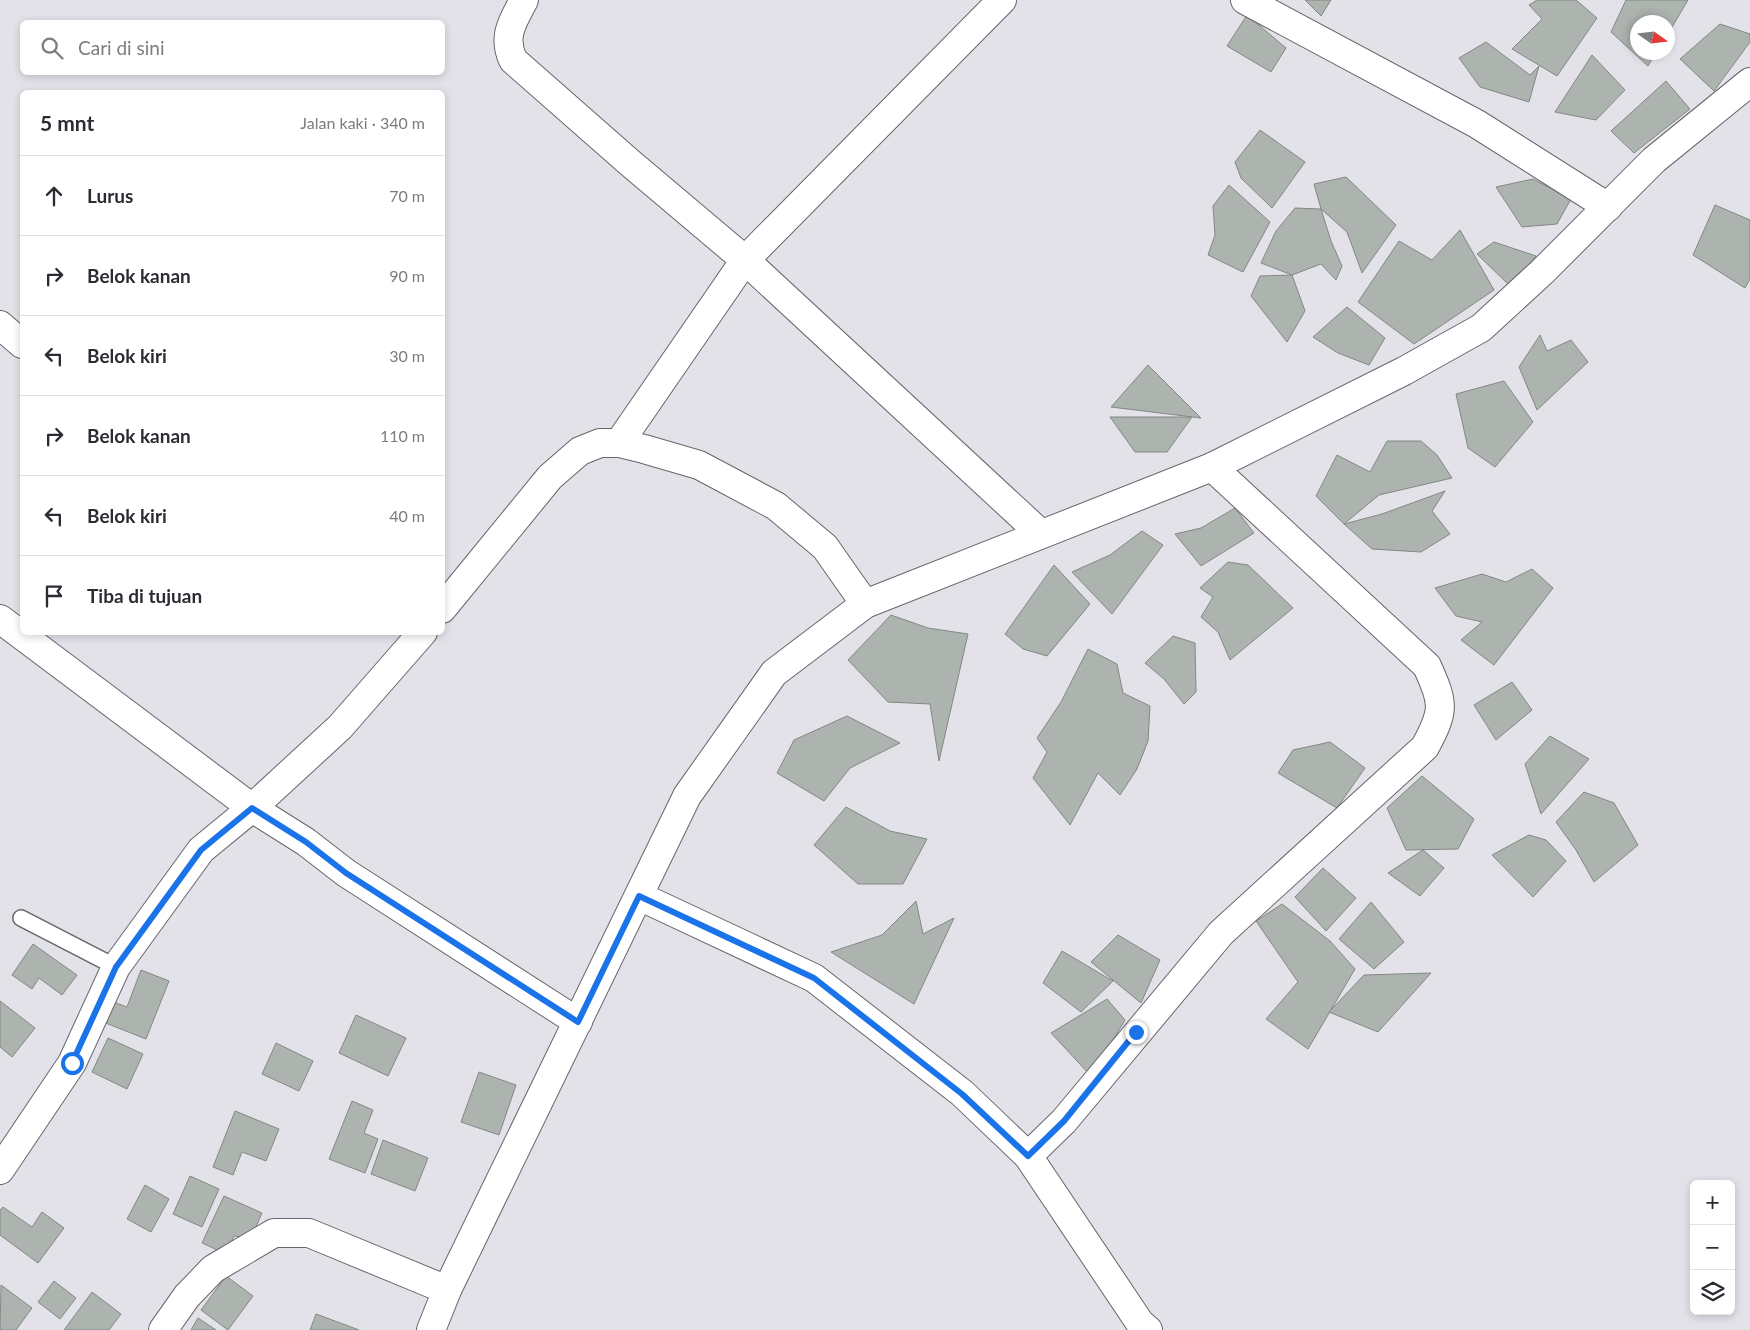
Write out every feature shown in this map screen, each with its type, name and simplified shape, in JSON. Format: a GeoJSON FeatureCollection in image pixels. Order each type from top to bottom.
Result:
{"type":"FeatureCollection","features":[{"type":"Feature","properties":{"kind":"street"},"geometry":{"type":"LineString","coordinates":[[524,0],[507,34],[508,48],[513,60],[629,162],[746,260],[1041,534]]}},
{"type":"Feature","properties":{"kind":"street"},"geometry":{"type":"LineString","coordinates":[[618,443],[746,260],[1002,0]]}},
{"type":"Feature","properties":{"kind":"street"},"geometry":{"type":"LineString","coordinates":[[1245,0],[1477,124],[1608,207]]}},
{"type":"Feature","properties":{"kind":"street"},"geometry":{"type":"LineString","coordinates":[[430,1330],[447,1290],[687,796],[774,673],[865,604],[1212,466],[1404,371],[1481,328],[1542,272],[1654,160],[1750,82]]}},
{"type":"Feature","properties":{"kind":"street"},"geometry":{"type":"LineString","coordinates":[[0,325],[20,342]]}},
{"type":"Feature","properties":{"kind":"street"},"geometry":{"type":"LineString","coordinates":[[445,604],[550,477],[580,452],[600,443],[618,443],[699,465],[776,506],[825,547],[865,604]]}},
{"type":"Feature","properties":{"kind":"street"},"geometry":{"type":"LineString","coordinates":[[1028,1156],[1064,1121],[1221,933],[1425,747],[1440,720],[1439,693],[1427,666],[1212,466]]}},
{"type":"Feature","properties":{"kind":"street"},"geometry":{"type":"LineString","coordinates":[[0,619],[20,634]]}},
{"type":"Feature","properties":{"kind":"street"},"geometry":{"type":"LineString","coordinates":[[21,635],[252,808],[306,842],[346,873],[578,1022]]}},
{"type":"Feature","properties":{"kind":"street"},"geometry":{"type":"LineString","coordinates":[[0,1170],[72,1063],[116,967],[201,850],[252,808],[340,728],[420,635]]}},
{"type":"Feature","properties":{"kind":"street"},"geometry":{"type":"LineString","coordinates":[[639,896],[814,978],[962,1094],[1028,1156],[1140,1323],[1148,1330]]}},
{"type":"Feature","properties":{"kind":"street"},"geometry":{"type":"LineString","coordinates":[[163,1330],[187,1296],[213,1269],[274,1233],[309,1233],[447,1290]]}},
{"type":"Feature","properties":{"kind":"lane"},"geometry":{"type":"LineString","coordinates":[[21,918],[116,967]]}},
{"type":"Feature","properties":{"kind":"building"},"geometry":{"type":"Polygon","coordinates":[[[1305,0],[1331,0],[1321,16],[1305,0]]]}},
{"type":"Feature","properties":{"kind":"building"},"geometry":{"type":"Polygon","coordinates":[[[1537,0],[1576,0],[1597,18],[1557,76],[1512,49],[1542,19],[1529,5],[1537,0]]]}},
{"type":"Feature","properties":{"kind":"building"},"geometry":{"type":"Polygon","coordinates":[[[1626,0],[1688,0],[1675,22],[1675,15],[1630,15],[1630,49],[1611,32],[1626,0]]]}},
{"type":"Feature","properties":{"kind":"building"},"geometry":{"type":"Polygon","coordinates":[[[1247,15],[1286,48],[1271,72],[1227,46],[1247,15]]]}},
{"type":"Feature","properties":{"kind":"building"},"geometry":{"type":"Polygon","coordinates":[[[1720,24],[1750,34],[1750,42],[1714,91],[1680,59],[1720,24]]]}},
{"type":"Feature","properties":{"kind":"building"},"geometry":{"type":"Polygon","coordinates":[[[1486,42],[1530,75],[1539,66],[1529,102],[1480,87],[1459,58],[1486,42]]]}},
{"type":"Feature","properties":{"kind":"building"},"geometry":{"type":"Polygon","coordinates":[[[1592,55],[1625,90],[1596,120],[1555,112],[1592,55]]]}},
{"type":"Feature","properties":{"kind":"building"},"geometry":{"type":"Polygon","coordinates":[[[1641,60],[1651,60],[1648,66],[1641,60]]]}},
{"type":"Feature","properties":{"kind":"building"},"geometry":{"type":"Polygon","coordinates":[[[1666,81],[1690,109],[1634,153],[1611,131],[1666,81]]]}},
{"type":"Feature","properties":{"kind":"building"},"geometry":{"type":"Polygon","coordinates":[[[1260,130],[1305,162],[1272,208],[1241,178],[1235,162],[1260,130]]]}},
{"type":"Feature","properties":{"kind":"building"},"geometry":{"type":"Polygon","coordinates":[[[1346,177],[1396,225],[1362,273],[1347,232],[1321,209],[1314,184],[1346,177]]]}},
{"type":"Feature","properties":{"kind":"building"},"geometry":{"type":"Polygon","coordinates":[[[1533,179],[1571,199],[1557,224],[1522,227],[1496,187],[1533,179]]]}},
{"type":"Feature","properties":{"kind":"building"},"geometry":{"type":"Polygon","coordinates":[[[1229,185],[1270,222],[1243,272],[1208,255],[1215,235],[1213,206],[1229,185]]]}},
{"type":"Feature","properties":{"kind":"building"},"geometry":{"type":"Polygon","coordinates":[[[1715,205],[1750,220],[1750,279],[1745,288],[1693,255],[1715,205]]]}},
{"type":"Feature","properties":{"kind":"building"},"geometry":{"type":"Polygon","coordinates":[[[1295,208],[1321,209],[1331,241],[1342,266],[1336,280],[1321,264],[1292,275],[1261,263],[1276,231],[1295,208]]]}},
{"type":"Feature","properties":{"kind":"building"},"geometry":{"type":"Polygon","coordinates":[[[1460,230],[1494,290],[1414,344],[1358,302],[1399,241],[1432,260],[1460,230]]]}},
{"type":"Feature","properties":{"kind":"building"},"geometry":{"type":"Polygon","coordinates":[[[1494,242],[1536,256],[1510,286],[1477,254],[1494,242]]]}},
{"type":"Feature","properties":{"kind":"building"},"geometry":{"type":"Polygon","coordinates":[[[1292,275],[1305,311],[1287,342],[1251,296],[1260,276],[1292,275]]]}},
{"type":"Feature","properties":{"kind":"building"},"geometry":{"type":"Polygon","coordinates":[[[1347,307],[1385,338],[1369,365],[1338,353],[1313,337],[1347,307]]]}},
{"type":"Feature","properties":{"kind":"building"},"geometry":{"type":"Polygon","coordinates":[[[1540,335],[1547,351],[1571,340],[1588,362],[1537,410],[1519,367],[1540,335]]]}},
{"type":"Feature","properties":{"kind":"building"},"geometry":{"type":"Polygon","coordinates":[[[1148,365],[1201,418],[1111,407],[1148,365]]]}},
{"type":"Feature","properties":{"kind":"building"},"geometry":{"type":"Polygon","coordinates":[[[1504,381],[1533,422],[1495,467],[1468,448],[1456,394],[1504,381]]]}},
{"type":"Feature","properties":{"kind":"building"},"geometry":{"type":"Polygon","coordinates":[[[1110,417],[1192,417],[1167,452],[1135,452],[1110,417]]]}},
{"type":"Feature","properties":{"kind":"building"},"geometry":{"type":"Polygon","coordinates":[[[1387,441],[1421,441],[1437,455],[1452,478],[1379,495],[1344,524],[1316,496],[1337,455],[1370,472],[1387,441]]]}},
{"type":"Feature","properties":{"kind":"building"},"geometry":{"type":"Polygon","coordinates":[[[1445,491],[1432,511],[1450,534],[1421,552],[1372,549],[1344,524],[1382,514],[1445,491]]]}},
{"type":"Feature","properties":{"kind":"building"},"geometry":{"type":"Polygon","coordinates":[[[1235,508],[1254,533],[1201,566],[1175,534],[1201,528],[1235,508]]]}},
{"type":"Feature","properties":{"kind":"building"},"geometry":{"type":"Polygon","coordinates":[[[1142,531],[1163,545],[1112,614],[1072,572],[1110,555],[1142,531]]]}},
{"type":"Feature","properties":{"kind":"building"},"geometry":{"type":"Polygon","coordinates":[[[1228,562],[1248,565],[1293,608],[1230,660],[1218,632],[1201,617],[1213,597],[1200,588],[1228,562]]]}},
{"type":"Feature","properties":{"kind":"building"},"geometry":{"type":"Polygon","coordinates":[[[1054,565],[1090,604],[1047,656],[1023,649],[1005,634],[1054,565]]]}},
{"type":"Feature","properties":{"kind":"building"},"geometry":{"type":"Polygon","coordinates":[[[1532,569],[1553,588],[1494,665],[1461,640],[1482,622],[1456,616],[1435,588],[1482,574],[1506,582],[1532,569]]]}},
{"type":"Feature","properties":{"kind":"building"},"geometry":{"type":"Polygon","coordinates":[[[891,615],[928,628],[968,634],[939,761],[930,704],[888,702],[848,660],[891,615]]]}},
{"type":"Feature","properties":{"kind":"building"},"geometry":{"type":"Polygon","coordinates":[[[1173,636],[1195,643],[1196,692],[1184,704],[1164,679],[1145,663],[1173,636]]]}},
{"type":"Feature","properties":{"kind":"building"},"geometry":{"type":"Polygon","coordinates":[[[1088,649],[1117,664],[1123,693],[1150,706],[1148,741],[1137,769],[1120,795],[1098,773],[1070,825],[1033,778],[1047,752],[1037,738],[1061,702],[1088,649]]]}},
{"type":"Feature","properties":{"kind":"building"},"geometry":{"type":"Polygon","coordinates":[[[1512,682],[1532,710],[1496,740],[1474,705],[1512,682]]]}},
{"type":"Feature","properties":{"kind":"building"},"geometry":{"type":"Polygon","coordinates":[[[847,716],[900,743],[850,768],[824,801],[777,773],[794,740],[847,716]]]}},
{"type":"Feature","properties":{"kind":"building"},"geometry":{"type":"Polygon","coordinates":[[[1550,736],[1589,759],[1541,814],[1525,764],[1550,736]]]}},
{"type":"Feature","properties":{"kind":"building"},"geometry":{"type":"Polygon","coordinates":[[[1330,742],[1365,768],[1337,808],[1278,773],[1293,750],[1330,742]]]}},
{"type":"Feature","properties":{"kind":"building"},"geometry":{"type":"Polygon","coordinates":[[[1422,776],[1474,819],[1458,849],[1406,850],[1387,808],[1422,776]]]}},
{"type":"Feature","properties":{"kind":"building"},"geometry":{"type":"Polygon","coordinates":[[[1584,792],[1614,803],[1638,845],[1594,882],[1576,850],[1556,822],[1584,792]]]}},
{"type":"Feature","properties":{"kind":"building"},"geometry":{"type":"Polygon","coordinates":[[[846,807],[890,831],[927,839],[903,884],[858,884],[814,845],[846,807]]]}},
{"type":"Feature","properties":{"kind":"building"},"geometry":{"type":"Polygon","coordinates":[[[1529,835],[1546,840],[1566,861],[1533,897],[1492,855],[1529,835]]]}},
{"type":"Feature","properties":{"kind":"building"},"geometry":{"type":"Polygon","coordinates":[[[1423,850],[1444,868],[1420,896],[1388,873],[1423,850]]]}},
{"type":"Feature","properties":{"kind":"building"},"geometry":{"type":"Polygon","coordinates":[[[1323,868],[1356,898],[1326,931],[1295,897],[1323,868]]]}},
{"type":"Feature","properties":{"kind":"building"},"geometry":{"type":"Polygon","coordinates":[[[916,901],[923,934],[954,918],[914,1004],[831,952],[882,935],[916,901]]]}},
{"type":"Feature","properties":{"kind":"building"},"geometry":{"type":"Polygon","coordinates":[[[1371,902],[1404,942],[1374,969],[1339,939],[1371,902]]]}},
{"type":"Feature","properties":{"kind":"building"},"geometry":{"type":"Polygon","coordinates":[[[1282,904],[1330,941],[1355,969],[1308,1049],[1266,1019],[1298,982],[1256,921],[1282,904]]]}},
{"type":"Feature","properties":{"kind":"building"},"geometry":{"type":"Polygon","coordinates":[[[1118,935],[1160,960],[1141,1003],[1091,962],[1118,935]]]}},
{"type":"Feature","properties":{"kind":"building"},"geometry":{"type":"Polygon","coordinates":[[[33,944],[77,975],[62,995],[39,978],[32,989],[12,975],[33,944]]]}},
{"type":"Feature","properties":{"kind":"building"},"geometry":{"type":"Polygon","coordinates":[[[1062,951],[1113,981],[1081,1012],[1043,983],[1062,951]]]}},
{"type":"Feature","properties":{"kind":"building"},"geometry":{"type":"Polygon","coordinates":[[[141,970],[169,981],[146,1039],[98,1020],[105,999],[127,1007],[141,970]]]}},
{"type":"Feature","properties":{"kind":"building"},"geometry":{"type":"Polygon","coordinates":[[[1431,973],[1378,1032],[1329,1012],[1364,975],[1431,973]]]}},
{"type":"Feature","properties":{"kind":"building"},"geometry":{"type":"Polygon","coordinates":[[[1107,999],[1125,1020],[1091,1076],[1051,1033],[1107,999]]]}},
{"type":"Feature","properties":{"kind":"building"},"geometry":{"type":"Polygon","coordinates":[[[0,1001],[35,1028],[12,1057],[0,1047],[0,1001]]]}},
{"type":"Feature","properties":{"kind":"building"},"geometry":{"type":"Polygon","coordinates":[[[356,1015],[406,1038],[388,1076],[339,1053],[356,1015]]]}},
{"type":"Feature","properties":{"kind":"building"},"geometry":{"type":"Polygon","coordinates":[[[108,1038],[143,1054],[127,1089],[92,1072],[108,1038]]]}},
{"type":"Feature","properties":{"kind":"building"},"geometry":{"type":"Polygon","coordinates":[[[276,1043],[313,1061],[299,1091],[262,1074],[276,1043]]]}},
{"type":"Feature","properties":{"kind":"building"},"geometry":{"type":"Polygon","coordinates":[[[479,1072],[516,1085],[499,1135],[461,1122],[479,1072]]]}},
{"type":"Feature","properties":{"kind":"building"},"geometry":{"type":"Polygon","coordinates":[[[352,1101],[373,1110],[364,1133],[378,1139],[365,1173],[329,1159],[352,1101]]]}},
{"type":"Feature","properties":{"kind":"building"},"geometry":{"type":"Polygon","coordinates":[[[235,1111],[279,1129],[266,1161],[242,1152],[233,1175],[213,1167],[235,1111]]]}},
{"type":"Feature","properties":{"kind":"building"},"geometry":{"type":"Polygon","coordinates":[[[383,1140],[428,1158],[415,1191],[371,1174],[383,1140]]]}},
{"type":"Feature","properties":{"kind":"building"},"geometry":{"type":"Polygon","coordinates":[[[190,1176],[219,1189],[202,1227],[173,1214],[190,1176]]]}},
{"type":"Feature","properties":{"kind":"building"},"geometry":{"type":"Polygon","coordinates":[[[145,1185],[169,1199],[151,1232],[127,1219],[145,1185]]]}},
{"type":"Feature","properties":{"kind":"building"},"geometry":{"type":"Polygon","coordinates":[[[224,1196],[262,1213],[251,1238],[234,1236],[226,1254],[202,1243],[224,1196]]]}},
{"type":"Feature","properties":{"kind":"building"},"geometry":{"type":"Polygon","coordinates":[[[3,1207],[32,1227],[42,1212],[64,1228],[38,1263],[0,1235],[0,1210],[3,1207]]]}},
{"type":"Feature","properties":{"kind":"building"},"geometry":{"type":"Polygon","coordinates":[[[226,1276],[253,1296],[228,1330],[201,1310],[226,1276]]]}},
{"type":"Feature","properties":{"kind":"building"},"geometry":{"type":"Polygon","coordinates":[[[54,1281],[76,1298],[60,1319],[38,1302],[54,1281]]]}},
{"type":"Feature","properties":{"kind":"building"},"geometry":{"type":"Polygon","coordinates":[[[1,1285],[32,1308],[16,1330],[0,1330],[1,1285]]]}},
{"type":"Feature","properties":{"kind":"building"},"geometry":{"type":"Polygon","coordinates":[[[92,1292],[121,1314],[109,1330],[64,1330],[92,1292]]]}},
{"type":"Feature","properties":{"kind":"building"},"geometry":{"type":"Polygon","coordinates":[[[316,1314],[359,1330],[310,1330],[316,1314]]]}},
{"type":"Feature","properties":{"kind":"building"},"geometry":{"type":"Polygon","coordinates":[[[198,1318],[216,1330],[191,1330],[198,1318]]]}},
{"type":"Feature","properties":{"kind":"route"},"geometry":{"type":"LineString","coordinates":[[72,1063],[116,967],[201,850],[252,808],[306,842],[346,873],[578,1022],[639,896],[814,978],[962,1094],[1028,1156],[1064,1121],[1136,1032]]}}]}
